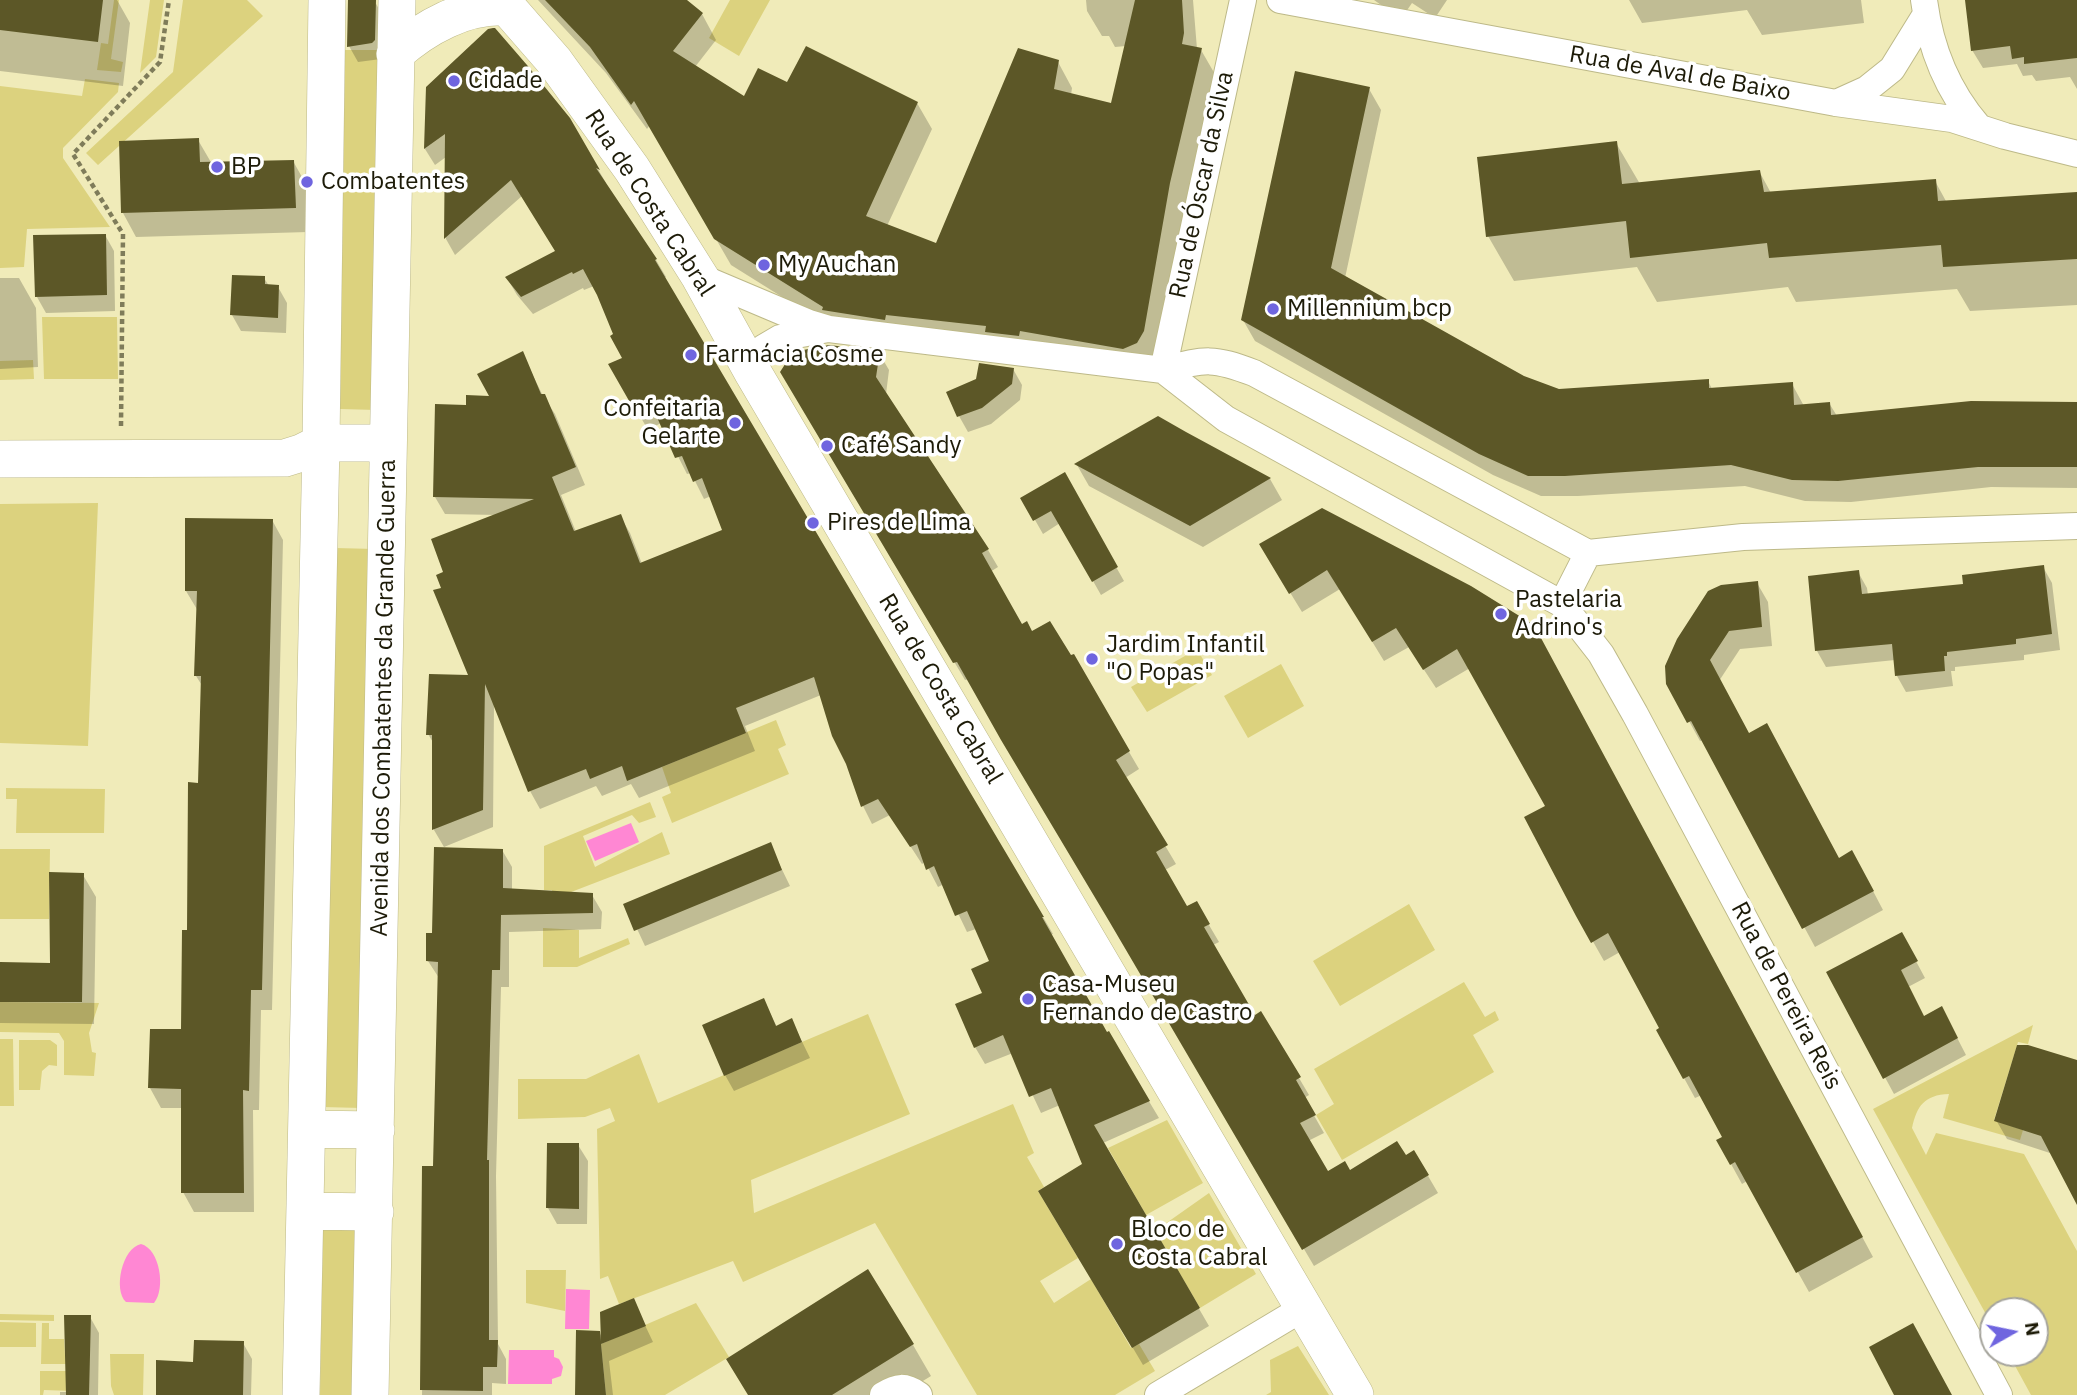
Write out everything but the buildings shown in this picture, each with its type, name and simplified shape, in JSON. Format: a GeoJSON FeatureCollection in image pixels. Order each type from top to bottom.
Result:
{"type":"FeatureCollection","features":[{"type":"Feature","properties":{"kind":"main road"},"geometry":{"type":"LineString","coordinates":[[300,1395],[321,443],[327,0]]}},
{"type":"Feature","properties":{"kind":"main road","name":"Avenida dos Combatentes da Grande Guerra"},"geometry":{"type":"LineString","coordinates":[[370,1395],[397,0]]}},
{"type":"Feature","properties":{"kind":"main road"},"geometry":{"type":"LineString","coordinates":[[395,54],[427,29],[470,11],[504,3]]}},
{"type":"Feature","properties":{"kind":"main road","name":"Rua de Costa Cabral"},"geometry":{"type":"LineString","coordinates":[[504,3],[555,62],[625,158],[700,277],[752,371],[1355,1395]]}},
{"type":"Feature","properties":{"kind":"main road"},"geometry":{"type":"LineString","coordinates":[[0,459],[285,458],[321,443],[388,443]]}},
{"type":"Feature","properties":{"kind":"main road"},"geometry":{"type":"LineString","coordinates":[[307,1129],[376,1130]]}},
{"type":"Feature","properties":{"kind":"main road"},"geometry":{"type":"LineString","coordinates":[[305,1211],[375,1212]]}},
{"type":"Feature","properties":{"kind":"street","name":"Rua de Óscar da Silva"},"geometry":{"type":"LineString","coordinates":[[1163,370],[1243,0]]}},
{"type":"Feature","properties":{"kind":"street","name":"Rua de Aval de Baixo"},"geometry":{"type":"LineString","coordinates":[[1280,0],[1836,103],[1952,119],[2077,154]]}},
{"type":"Feature","properties":{"kind":"street"},"geometry":{"type":"LineString","coordinates":[[1836,103],[1867,89],[1892,69],[1925,7]]}},
{"type":"Feature","properties":{"kind":"street"},"geometry":{"type":"LineString","coordinates":[[1925,7],[1943,74],[1960,105],[1978,126]]}},
{"type":"Feature","properties":{"kind":"street"},"geometry":{"type":"LineString","coordinates":[[700,277],[829,329],[1163,370],[1203,359],[1229,363],[1254,373],[1588,553],[1743,537],[2077,526]]}},
{"type":"Feature","properties":{"kind":"street"},"geometry":{"type":"LineString","coordinates":[[752,371],[763,348],[780,338],[829,329]]}},
{"type":"Feature","properties":{"kind":"street"},"geometry":{"type":"LineString","coordinates":[[1163,370],[1226,419],[1562,604],[1588,553]]}},
{"type":"Feature","properties":{"kind":"street","name":"Rua de Pereira Reis"},"geometry":{"type":"LineString","coordinates":[[1562,604],[1601,654],[1635,714],[1999,1395]]}},
{"type":"Feature","properties":{"kind":"street"},"geometry":{"type":"LineString","coordinates":[[1158,1395],[1305,1307]]}},
{"type":"Feature","properties":{"kind":"street"},"geometry":{"type":"LineString","coordinates":[[883,1395],[896,1387],[907,1387],[919,1395]]}},
{"type":"Feature","properties":{"kind":"path"},"geometry":{"type":"LineString","coordinates":[[121,458],[122,234],[73,154],[160,62],[169,0]]}},
{"type":"Feature","properties":{"kind":"shaded area"},"geometry":{"type":"Polygon","coordinates":[[[114,0],[119,0],[111,59],[123,62],[121,72],[97,70],[101,43],[108,44],[114,0]]]}},
{"type":"Feature","properties":{"kind":"shaded area"},"geometry":{"type":"Polygon","coordinates":[[[150,0],[164,0],[156,57],[140,73],[150,0]]]}},
{"type":"Feature","properties":{"kind":"shaded area"},"geometry":{"type":"Polygon","coordinates":[[[183,0],[247,0],[263,16],[98,165],[86,153],[173,72],[183,0]]]}},
{"type":"Feature","properties":{"kind":"shaded area"},"geometry":{"type":"Polygon","coordinates":[[[730,0],[770,0],[739,56],[709,38],[730,0]]]}},
{"type":"Feature","properties":{"kind":"shaded area"},"geometry":{"type":"Polygon","coordinates":[[[345,50],[382,50],[376,410],[340,409],[345,50]]]}},
{"type":"Feature","properties":{"kind":"shaded area"},"geometry":{"type":"Polygon","coordinates":[[[85,79],[119,83],[118,92],[63,148],[63,158],[110,227],[27,229],[24,267],[0,268],[0,86],[82,96],[85,79]]]}},
{"type":"Feature","properties":{"kind":"shaded area"},"geometry":{"type":"Polygon","coordinates":[[[42,317],[117,317],[118,379],[44,379],[42,317]]]}},
{"type":"Feature","properties":{"kind":"shaded area"},"geometry":{"type":"Polygon","coordinates":[[[33,360],[34,379],[0,380],[0,361],[33,360]]]}},
{"type":"Feature","properties":{"kind":"shaded area"},"geometry":{"type":"Polygon","coordinates":[[[98,503],[88,746],[0,743],[0,504],[98,503]]]}},
{"type":"Feature","properties":{"kind":"shaded area"},"geometry":{"type":"Polygon","coordinates":[[[335,548],[375,549],[362,1108],[322,1107],[335,548]]]}},
{"type":"Feature","properties":{"kind":"shaded area"},"geometry":{"type":"Polygon","coordinates":[[[1197,649],[1212,675],[1147,712],[1131,687],[1197,649]]]}},
{"type":"Feature","properties":{"kind":"shaded area"},"geometry":{"type":"Polygon","coordinates":[[[1281,664],[1304,706],[1248,738],[1224,696],[1281,664]]]}},
{"type":"Feature","properties":{"kind":"shaded area"},"geometry":{"type":"Polygon","coordinates":[[[776,720],[786,745],[778,749],[789,774],[672,823],[662,797],[671,793],[662,767],[776,720]]]}},
{"type":"Feature","properties":{"kind":"shaded area"},"geometry":{"type":"Polygon","coordinates":[[[6,788],[105,789],[104,833],[16,833],[17,799],[6,799],[6,788]]]}},
{"type":"Feature","properties":{"kind":"shaded area"},"geometry":{"type":"Polygon","coordinates":[[[650,802],[656,817],[639,823],[632,815],[583,836],[595,867],[662,832],[670,854],[553,899],[552,890],[544,890],[544,846],[650,802]]]}},
{"type":"Feature","properties":{"kind":"shaded area"},"geometry":{"type":"Polygon","coordinates":[[[631,823],[639,842],[595,861],[586,841],[631,823]]]}},
{"type":"Feature","properties":{"kind":"shaded area"},"geometry":{"type":"Polygon","coordinates":[[[0,849],[50,849],[49,919],[0,919],[0,849]]]}},
{"type":"Feature","properties":{"kind":"shaded area"},"geometry":{"type":"Polygon","coordinates":[[[1409,904],[1435,950],[1340,1006],[1313,961],[1409,904]]]}},
{"type":"Feature","properties":{"kind":"shaded area"},"geometry":{"type":"Polygon","coordinates":[[[543,928],[579,930],[579,958],[628,938],[630,944],[577,967],[543,967],[543,928]]]}},
{"type":"Feature","properties":{"kind":"shaded area"},"geometry":{"type":"Polygon","coordinates":[[[1464,982],[1485,1017],[1495,1011],[1499,1020],[1473,1035],[1494,1072],[1342,1160],[1316,1115],[1334,1104],[1314,1069],[1464,982]]]}},
{"type":"Feature","properties":{"kind":"shaded area"},"geometry":{"type":"Polygon","coordinates":[[[0,1002],[99,1003],[89,1033],[92,1052],[96,1053],[94,1076],[64,1075],[64,1041],[59,1033],[0,1032],[0,1002]]]}},
{"type":"Feature","properties":{"kind":"shaded area"},"geometry":{"type":"Polygon","coordinates":[[[868,1014],[910,1114],[751,1180],[754,1213],[1013,1104],[1034,1153],[1027,1157],[1044,1187],[1038,1191],[1078,1258],[1040,1281],[1054,1303],[1091,1279],[1131,1348],[1139,1344],[1155,1371],[1115,1395],[977,1395],[875,1223],[743,1282],[733,1261],[619,1304],[608,1276],[600,1279],[597,1129],[615,1121],[610,1108],[585,1117],[518,1119],[518,1079],[586,1079],[639,1054],[658,1103],[868,1014]]]}},
{"type":"Feature","properties":{"kind":"shaded area"},"geometry":{"type":"Polygon","coordinates":[[[2033,1025],[2028,1044],[2018,1042],[1994,1120],[2023,1130],[2020,1140],[1943,1118],[1949,1094],[1933,1097],[1923,1103],[1912,1128],[1926,1155],[1936,1133],[2024,1154],[2077,1251],[2077,1395],[2031,1395],[2016,1367],[2049,1367],[2049,1297],[1979,1297],[1979,1302],[1873,1109],[2033,1025]]]}},
{"type":"Feature","properties":{"kind":"shaded area"},"geometry":{"type":"Polygon","coordinates":[[[0,1039],[13,1039],[14,1106],[0,1106],[0,1039]]]}},
{"type":"Feature","properties":{"kind":"shaded area"},"geometry":{"type":"Polygon","coordinates":[[[19,1040],[50,1040],[57,1045],[57,1066],[49,1065],[42,1071],[40,1090],[19,1090],[19,1040]]]}},
{"type":"Feature","properties":{"kind":"shaded area"},"geometry":{"type":"Polygon","coordinates":[[[1167,1120],[1203,1183],[1146,1215],[1108,1148],[1167,1120]]]}},
{"type":"Feature","properties":{"kind":"shaded area"},"geometry":{"type":"Polygon","coordinates":[[[1209,1193],[1256,1274],[1200,1308],[1155,1231],[1209,1193]]]}},
{"type":"Feature","properties":{"kind":"shaded area"},"geometry":{"type":"Polygon","coordinates":[[[323,1229],[360,1230],[356,1395],[320,1395],[323,1229]]]}},
{"type":"Feature","properties":{"kind":"shaded area"},"geometry":{"type":"Polygon","coordinates":[[[141,1244],[153,1253],[159,1270],[160,1289],[154,1303],[126,1302],[120,1288],[124,1261],[134,1247],[141,1244]]]}},
{"type":"Feature","properties":{"kind":"shaded area"},"geometry":{"type":"Polygon","coordinates":[[[526,1270],[566,1270],[565,1311],[526,1303],[526,1270]]]}},
{"type":"Feature","properties":{"kind":"shaded area"},"geometry":{"type":"Polygon","coordinates":[[[566,1289],[590,1290],[589,1329],[565,1329],[566,1289]]]}},
{"type":"Feature","properties":{"kind":"shaded area"},"geometry":{"type":"Polygon","coordinates":[[[696,1303],[729,1357],[665,1395],[606,1395],[601,1344],[696,1303]]]}},
{"type":"Feature","properties":{"kind":"shaded area"},"geometry":{"type":"Polygon","coordinates":[[[0,1314],[54,1315],[54,1321],[0,1320],[0,1314]]]}},
{"type":"Feature","properties":{"kind":"shaded area"},"geometry":{"type":"Polygon","coordinates":[[[0,1322],[36,1323],[36,1347],[0,1347],[0,1322]]]}},
{"type":"Feature","properties":{"kind":"shaded area"},"geometry":{"type":"Polygon","coordinates":[[[42,1323],[49,1323],[49,1339],[64,1339],[65,1356],[73,1356],[73,1364],[41,1364],[42,1323]]]}},
{"type":"Feature","properties":{"kind":"shaded area"},"geometry":{"type":"Polygon","coordinates":[[[1298,1346],[1329,1395],[1266,1395],[1271,1392],[1270,1360],[1298,1346]]]}},
{"type":"Feature","properties":{"kind":"shaded area"},"geometry":{"type":"Polygon","coordinates":[[[509,1350],[554,1350],[554,1357],[559,1359],[563,1367],[561,1376],[552,1379],[552,1384],[508,1384],[509,1350]]]}},
{"type":"Feature","properties":{"kind":"shaded area"},"geometry":{"type":"Polygon","coordinates":[[[110,1354],[144,1354],[143,1395],[114,1395],[111,1386],[110,1354]]]}},
{"type":"Feature","properties":{"kind":"shaded area"},"geometry":{"type":"Polygon","coordinates":[[[40,1371],[72,1371],[72,1391],[44,1390],[43,1395],[40,1395],[40,1371]]]}},
{"type":"Feature","properties":{"kind":"place","name":"Cidade"},"geometry":{"type":"Point","coordinates":[454,81]}},
{"type":"Feature","properties":{"kind":"place","name":"BP"},"geometry":{"type":"Point","coordinates":[217,167]}},
{"type":"Feature","properties":{"kind":"place","name":"Combatentes"},"geometry":{"type":"Point","coordinates":[307,182]}},
{"type":"Feature","properties":{"kind":"place","name":"My Auchan"},"geometry":{"type":"Point","coordinates":[764,265]}},
{"type":"Feature","properties":{"kind":"place","name":"Millennium bcp"},"geometry":{"type":"Point","coordinates":[1273,309]}},
{"type":"Feature","properties":{"kind":"place","name":"Farmácia Cosme"},"geometry":{"type":"Point","coordinates":[691,355]}},
{"type":"Feature","properties":{"kind":"place","name":"Confeitaria Gelarte"},"geometry":{"type":"Point","coordinates":[735,423]}},
{"type":"Feature","properties":{"kind":"place","name":"Café Sandy"},"geometry":{"type":"Point","coordinates":[827,446]}},
{"type":"Feature","properties":{"kind":"place","name":"Pires de Lima"},"geometry":{"type":"Point","coordinates":[813,523]}},
{"type":"Feature","properties":{"kind":"place","name":"Pastelaria Adrino's"},"geometry":{"type":"Point","coordinates":[1501,614]}},
{"type":"Feature","properties":{"kind":"place","name":"Jardim Infantil \"O Popas\""},"geometry":{"type":"Point","coordinates":[1092,659]}},
{"type":"Feature","properties":{"kind":"place","name":"Casa-Museu Fernando de Castro"},"geometry":{"type":"Point","coordinates":[1028,999]}},
{"type":"Feature","properties":{"kind":"place","name":"Bloco de Costa Cabral"},"geometry":{"type":"Point","coordinates":[1117,1244]}}]}
